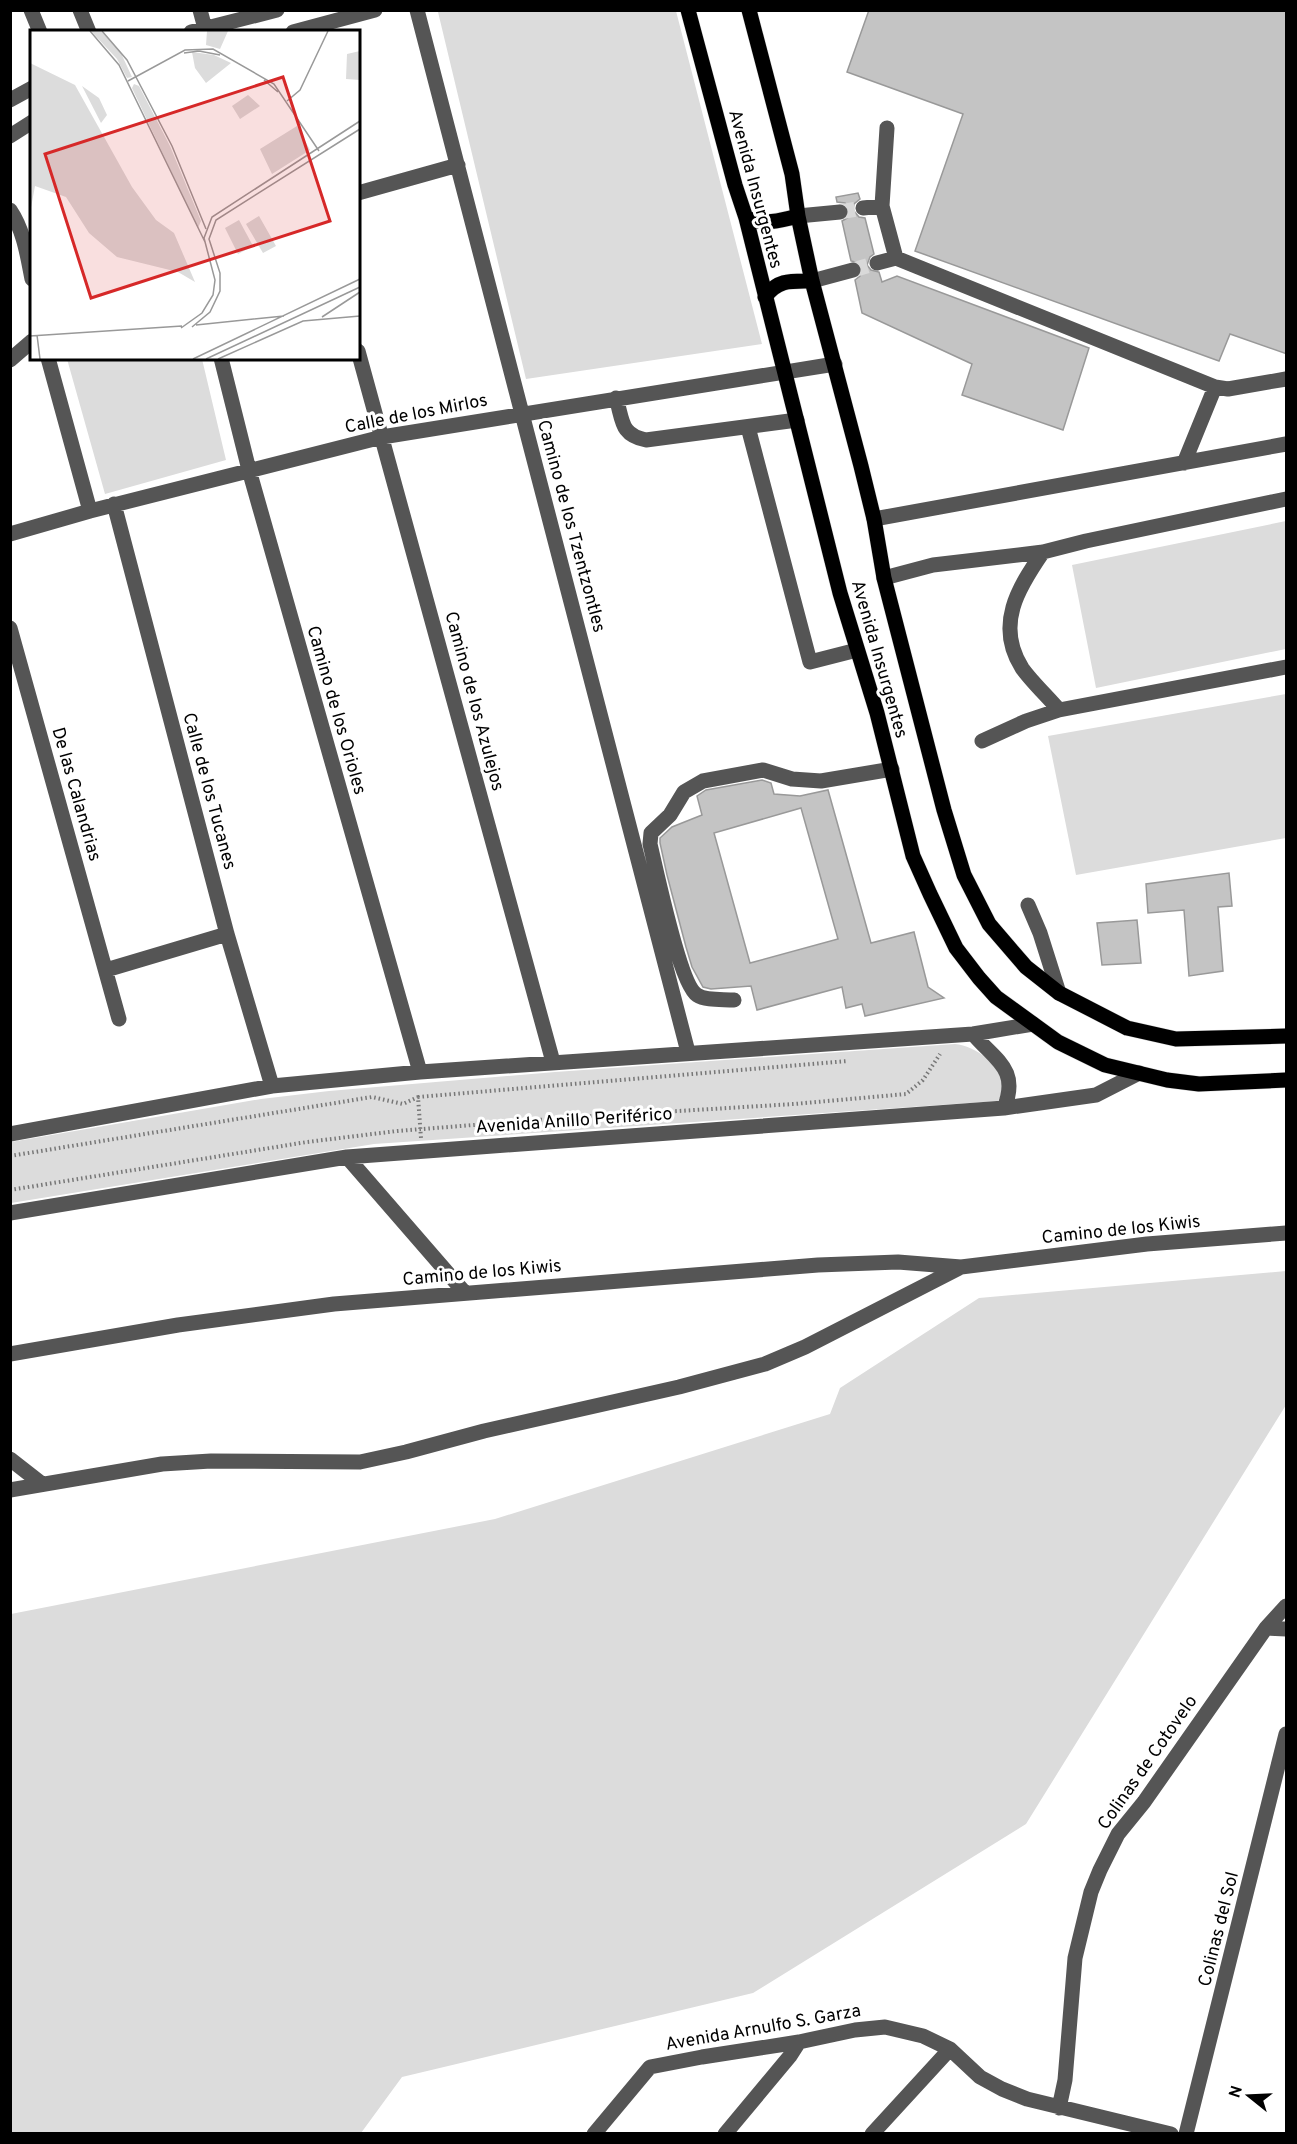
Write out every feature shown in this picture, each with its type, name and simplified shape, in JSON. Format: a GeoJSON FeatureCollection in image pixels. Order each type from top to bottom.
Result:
{"type":"FeatureCollection","features":[{"type":"Feature","properties":{"kind":"main road","name":"Avenida Insurgentes"},"geometry":{"type":"LineString","coordinates":[[687,10],[746,218],[840,593],[892,769],[913,856],[956,948],[996,997],[1058,1042],[1080,1055],[1105,1065],[1167,1080],[1199,1084],[1287,1080]]}},
{"type":"Feature","properties":{"kind":"main road","name":"Avenida Insurgentes"},"geometry":{"type":"LineString","coordinates":[[749,10],[792,174],[798,216],[812,281],[874,519],[884,578],[944,810],[964,875],[989,924],[1026,967],[1059,993],[1127,1028],[1176,1039],[1287,1036]]}},
{"type":"Feature","properties":{"kind":"main road"},"geometry":{"type":"LineString","coordinates":[[746,218],[768,222],[798,216]]}},
{"type":"Feature","properties":{"kind":"main road"},"geometry":{"type":"LineString","coordinates":[[765,297],[778,283],[788,280],[812,281]]}},
{"type":"Feature","properties":{"kind":"street"},"geometry":{"type":"LineString","coordinates":[[31,10],[39,30]]}},
{"type":"Feature","properties":{"kind":"street"},"geometry":{"type":"LineString","coordinates":[[81,10],[88,30]]}},
{"type":"Feature","properties":{"kind":"street"},"geometry":{"type":"LineString","coordinates":[[200,10],[200,30],[277,10]]}},
{"type":"Feature","properties":{"kind":"street"},"geometry":{"type":"LineString","coordinates":[[300,30],[375,10]]}},
{"type":"Feature","properties":{"kind":"street","name":"Camino de los Tzentzontles"},"geometry":{"type":"LineString","coordinates":[[417,10],[688,1052]]}},
{"type":"Feature","properties":{"kind":"street"},"geometry":{"type":"LineString","coordinates":[[10,100],[30,89]]}},
{"type":"Feature","properties":{"kind":"street"},"geometry":{"type":"LineString","coordinates":[[10,136],[30,123]]}},
{"type":"Feature","properties":{"kind":"street"},"geometry":{"type":"LineString","coordinates":[[887,128],[882,206],[896,258]]}},
{"type":"Feature","properties":{"kind":"street"},"geometry":{"type":"LineString","coordinates":[[360,192],[458,165]]}},
{"type":"Feature","properties":{"kind":"street"},"geometry":{"type":"LineString","coordinates":[[863,208],[882,206]]}},
{"type":"Feature","properties":{"kind":"street"},"geometry":{"type":"LineString","coordinates":[[10,210],[18,222],[25,241],[30,268]]}},
{"type":"Feature","properties":{"kind":"street"},"geometry":{"type":"LineString","coordinates":[[798,216],[840,212]]}},
{"type":"Feature","properties":{"kind":"street"},"geometry":{"type":"LineString","coordinates":[[877,264],[896,258],[1215,387],[1228,389],[1287,380]]}},
{"type":"Feature","properties":{"kind":"street"},"geometry":{"type":"LineString","coordinates":[[812,281],[853,270]]}},
{"type":"Feature","properties":{"kind":"street"},"geometry":{"type":"LineString","coordinates":[[10,360],[30,342]]}},
{"type":"Feature","properties":{"kind":"street","name":"Camino de los Azulejos"},"geometry":{"type":"LineString","coordinates":[[360,358],[553,1062]]}},
{"type":"Feature","properties":{"kind":"street"},"geometry":{"type":"LineString","coordinates":[[49,360],[90,511]]}},
{"type":"Feature","properties":{"kind":"street","name":"Camino de los Orioles"},"geometry":{"type":"LineString","coordinates":[[222,360],[249,470],[420,1072]]}},
{"type":"Feature","properties":{"kind":"street","name":"Calle de los Mirlos"},"geometry":{"type":"LineString","coordinates":[[10,534],[114,504],[382,437],[835,364]]}},
{"type":"Feature","properties":{"kind":"street"},"geometry":{"type":"LineString","coordinates":[[1184,463],[1215,387]]}},
{"type":"Feature","properties":{"kind":"street"},"geometry":{"type":"LineString","coordinates":[[616,398],[625,430],[634,438],[646,440],[797,420]]}},
{"type":"Feature","properties":{"kind":"street"},"geometry":{"type":"LineString","coordinates":[[748,427],[810,662],[857,650]]}},
{"type":"Feature","properties":{"kind":"street"},"geometry":{"type":"LineString","coordinates":[[874,519],[1287,444]]}},
{"type":"Feature","properties":{"kind":"street"},"geometry":{"type":"LineString","coordinates":[[884,578],[933,565],[1043,552],[1287,499]]}},
{"type":"Feature","properties":{"kind":"street","name":"Calle de los Tucanes"},"geometry":{"type":"LineString","coordinates":[[114,504],[227,934],[272,1086]]}},
{"type":"Feature","properties":{"kind":"street"},"geometry":{"type":"LineString","coordinates":[[1043,552],[1018,591],[1012,609],[1010,629],[1013,650],[1023,669],[1059,710]]}},
{"type":"Feature","properties":{"kind":"street","name":"De las Calandrias"},"geometry":{"type":"LineString","coordinates":[[10,628],[119,1019]]}},
{"type":"Feature","properties":{"kind":"street"},"geometry":{"type":"LineString","coordinates":[[982,741],[1026,721],[1059,710],[1287,668]]}},
{"type":"Feature","properties":{"kind":"street"},"geometry":{"type":"LineString","coordinates":[[734,1000],[702,998],[696,995],[688,984],[665,906],[650,844],[651,833],[670,815],[684,792],[703,782],[763,770],[792,779],[821,781],[892,769]]}},
{"type":"Feature","properties":{"kind":"street"},"geometry":{"type":"LineString","coordinates":[[1028,905],[1040,933],[1059,993]]}},
{"type":"Feature","properties":{"kind":"street"},"geometry":{"type":"LineString","coordinates":[[105,970],[227,934]]}},
{"type":"Feature","properties":{"kind":"street"},"geometry":{"type":"LineString","coordinates":[[10,1134],[272,1086],[553,1062],[973,1034],[1033,1024]]}},
{"type":"Feature","properties":{"kind":"street"},"geometry":{"type":"LineString","coordinates":[[973,1034],[1006,1070],[1010,1086],[1004,1108]]}},
{"type":"Feature","properties":{"kind":"street","name":"Avenida Anillo Periférico"},"geometry":{"type":"LineString","coordinates":[[10,1213],[347,1157],[1004,1108],[1096,1095],[1139,1072]]}},
{"type":"Feature","properties":{"kind":"street"},"geometry":{"type":"LineString","coordinates":[[347,1157],[465,1293]]}},
{"type":"Feature","properties":{"kind":"street","name":"Camino de los Kiwis"},"geometry":{"type":"LineString","coordinates":[[10,1354],[178,1325],[334,1304],[818,1265],[898,1262],[961,1267],[1147,1244],[1287,1233]]}},
{"type":"Feature","properties":{"kind":"street","name":"Camino de los Kiwis"},"geometry":{"type":"LineString","coordinates":[[10,1490],[162,1464],[211,1461],[360,1462],[484,1431],[679,1388],[765,1364],[805,1347],[961,1267]]}},
{"type":"Feature","properties":{"kind":"street"},"geometry":{"type":"LineString","coordinates":[[10,1459],[42,1484]]}},
{"type":"Feature","properties":{"kind":"street","name":"Colinas de Cotovelo"},"geometry":{"type":"LineString","coordinates":[[1059,2108],[1065,2080],[1075,1958],[1091,1892],[1100,1870],[1118,1834],[1144,1802],[1266,1628],[1287,1606]]}},
{"type":"Feature","properties":{"kind":"street"},"geometry":{"type":"LineString","coordinates":[[1266,1628],[1287,1629]]}},
{"type":"Feature","properties":{"kind":"street","name":"Colinas del Sol"},"geometry":{"type":"LineString","coordinates":[[1186,2133],[1287,1734]]}},
{"type":"Feature","properties":{"kind":"street","name":"Avenida Arnulfo S. Garza"},"geometry":{"type":"LineString","coordinates":[[594,2133],[650,2067],[799,2042],[855,2030],[885,2027],[923,2036],[950,2049],[980,2077],[1002,2089],[1059,2108],[1172,2133]]}},
{"type":"Feature","properties":{"kind":"street"},"geometry":{"type":"LineString","coordinates":[[725,2133],[790,2056],[799,2042]]}},
{"type":"Feature","properties":{"kind":"street"},"geometry":{"type":"LineString","coordinates":[[872,2133],[950,2049]]}},
{"type":"Feature","properties":{"kind":"path"},"geometry":{"type":"LineString","coordinates":[[928,1055],[949,1053]]}},
{"type":"Feature","properties":{"kind":"path"},"geometry":{"type":"LineString","coordinates":[[10,1156],[372,1097],[403,1104],[418,1097],[857,1061]]}},
{"type":"Feature","properties":{"kind":"path"},"geometry":{"type":"LineString","coordinates":[[418,1097],[422,1151]]}},
{"type":"Feature","properties":{"kind":"shaded area"},"geometry":{"type":"Polygon","coordinates":[[[443,10],[676,11],[762,344],[526,379],[438,12],[443,10]]]}},
{"type":"Feature","properties":{"kind":"shaded area"},"geometry":{"type":"Polygon","coordinates":[[[67,360],[202,360],[226,460],[105,494],[67,360]]]}},
{"type":"Feature","properties":{"kind":"shaded area"},"geometry":{"type":"Polygon","coordinates":[[[1286,521],[1286,649],[1096,688],[1072,565],[1286,521]]]}},
{"type":"Feature","properties":{"kind":"shaded area"},"geometry":{"type":"Polygon","coordinates":[[[1286,694],[1286,838],[1076,875],[1048,736],[1286,694]]]}},
{"type":"Feature","properties":{"kind":"shaded area"},"geometry":{"type":"Polygon","coordinates":[[[955,1044],[975,1050],[993,1064],[1002,1082],[1002,1091],[998,1101],[374,1144],[11,1203],[11,1142],[261,1099],[555,1072],[955,1044]]]}},
{"type":"Feature","properties":{"kind":"shaded area"},"geometry":{"type":"Polygon","coordinates":[[[1286,1271],[1286,1405],[1026,1824],[753,1993],[402,2077],[361,2133],[11,2133],[11,1614],[495,1519],[830,1414],[840,1388],[979,1298],[1286,1271]]]}},
{"type":"Feature","properties":{"kind":"building"},"geometry":{"type":"Polygon","coordinates":[[[869,10],[1287,10],[1287,354],[1230,334],[1219,361],[915,251],[963,114],[847,72],[869,10]]]}},
{"type":"Feature","properties":{"kind":"building"},"geometry":{"type":"Polygon","coordinates":[[[858,193],[860,199],[854,204],[853,210],[859,217],[865,218],[874,254],[867,265],[871,270],[879,272],[882,282],[897,276],[1089,348],[1063,430],[962,395],[972,364],[862,313],[855,280],[860,276],[862,268],[859,263],[851,261],[842,221],[849,217],[850,211],[845,203],[837,202],[836,197],[858,193]]]}},
{"type":"Feature","properties":{"kind":"building"},"geometry":{"type":"Polygon","coordinates":[[[762,780],[771,783],[774,794],[800,796],[828,790],[871,943],[914,932],[928,987],[944,998],[865,1016],[862,1004],[846,1008],[842,987],[757,1010],[751,986],[711,989],[703,987],[692,967],[686,947],[660,838],[672,827],[702,815],[697,796],[706,790],[762,780]],[[801,808],[714,833],[750,963],[838,939],[801,808]]]}},
{"type":"Feature","properties":{"kind":"building"},"geometry":{"type":"Polygon","coordinates":[[[1229,873],[1232,906],[1218,907],[1223,971],[1189,976],[1184,910],[1148,913],[1146,884],[1229,873]]]}},
{"type":"Feature","properties":{"kind":"building"},"geometry":{"type":"Polygon","coordinates":[[[1137,920],[1141,963],[1102,965],[1097,923],[1137,920]]]}},
{"type":"Feature","properties":{"kind":"tunnel"},"geometry":{"type":"LineString","coordinates":[[840,212],[863,208]]}},
{"type":"Feature","properties":{"kind":"tunnel"},"geometry":{"type":"LineString","coordinates":[[853,270],[877,263]]}}]}
